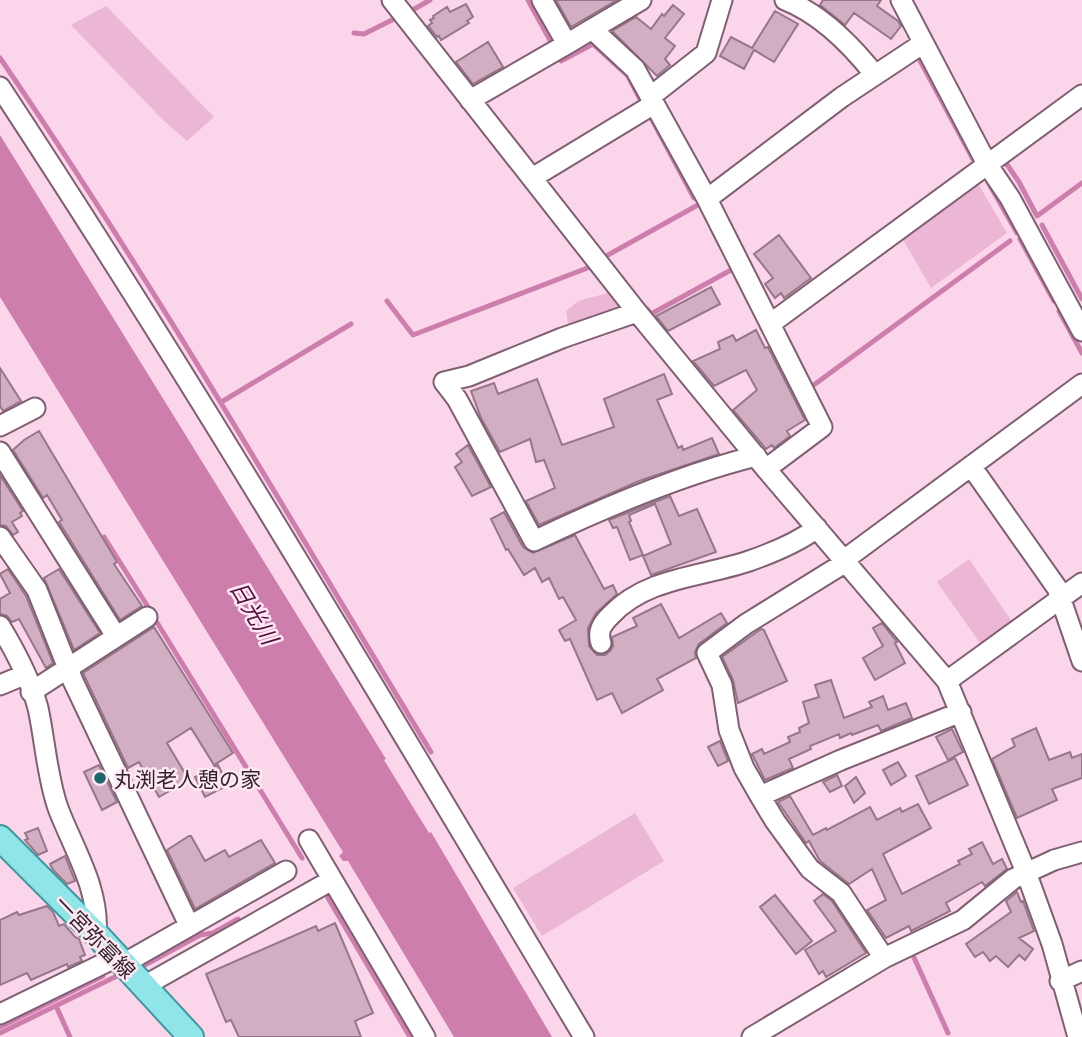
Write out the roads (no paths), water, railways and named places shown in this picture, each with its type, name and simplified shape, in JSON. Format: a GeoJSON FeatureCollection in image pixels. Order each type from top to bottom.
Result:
{"type":"FeatureCollection","features":[{"type":"Feature","properties":{"kind":"main road","name":"一宮弥富線"},"geometry":{"type":"LineString","coordinates":[[0,838],[96,934],[191,1037]]}},
{"type":"Feature","properties":{"kind":"street"},"geometry":{"type":"LineString","coordinates":[[392,0],[637,312],[761,463],[947,681],[1026,872],[1052,944],[1060,981],[1078,1037]]}},
{"type":"Feature","properties":{"kind":"street"},"geometry":{"type":"LineString","coordinates":[[542,0],[567,44]]}},
{"type":"Feature","properties":{"kind":"street"},"geometry":{"type":"LineString","coordinates":[[470,100],[640,0]]}},
{"type":"Feature","properties":{"kind":"street"},"geometry":{"type":"LineString","coordinates":[[533,178],[652,101],[706,53],[722,0]]}},
{"type":"Feature","properties":{"kind":"street"},"geometry":{"type":"LineString","coordinates":[[785,0],[818,18],[875,75]]}},
{"type":"Feature","properties":{"kind":"street"},"geometry":{"type":"LineString","coordinates":[[901,0],[922,44],[1082,331]]}},
{"type":"Feature","properties":{"kind":"street"},"geometry":{"type":"LineString","coordinates":[[592,29],[635,69],[707,199],[822,427],[761,463],[720,465],[589,514],[534,541],[457,399],[444,382],[469,376],[562,338],[637,312]]}},
{"type":"Feature","properties":{"kind":"street"},"geometry":{"type":"LineString","coordinates":[[707,199],[875,75],[922,44]]}},
{"type":"Feature","properties":{"kind":"street"},"geometry":{"type":"LineString","coordinates":[[0,87],[88,220],[191,386],[584,1037]]}},
{"type":"Feature","properties":{"kind":"street"},"geometry":{"type":"LineString","coordinates":[[770,324],[1082,95]]}},
{"type":"Feature","properties":{"kind":"street"},"geometry":{"type":"LineString","coordinates":[[884,958],[841,892],[810,869],[760,796],[744,768],[729,730],[722,685],[707,653],[845,561],[1082,384]]}},
{"type":"Feature","properties":{"kind":"street"},"geometry":{"type":"LineString","coordinates":[[0,426],[35,408]]}},
{"type":"Feature","properties":{"kind":"street"},"geometry":{"type":"LineString","coordinates":[[0,452],[116,636]]}},
{"type":"Feature","properties":{"kind":"street"},"geometry":{"type":"LineString","coordinates":[[971,466],[1057,588],[1082,661]]}},
{"type":"Feature","properties":{"kind":"street"},"geometry":{"type":"LineString","coordinates":[[601,643],[601,625],[616,610],[650,589],[677,579],[752,560],[803,538],[817,528]]}},
{"type":"Feature","properties":{"kind":"street"},"geometry":{"type":"LineString","coordinates":[[0,537],[37,590],[68,668],[189,925]]}},
{"type":"Feature","properties":{"kind":"street"},"geometry":{"type":"LineString","coordinates":[[947,681],[1082,583]]}},
{"type":"Feature","properties":{"kind":"street"},"geometry":{"type":"LineString","coordinates":[[0,685],[28,684],[62,674],[147,617]]}},
{"type":"Feature","properties":{"kind":"street"},"geometry":{"type":"LineString","coordinates":[[0,626],[12,645],[37,704],[58,807],[92,895],[96,934]]}},
{"type":"Feature","properties":{"kind":"street"},"geometry":{"type":"LineString","coordinates":[[760,796],[961,712]]}},
{"type":"Feature","properties":{"kind":"street"},"geometry":{"type":"LineString","coordinates":[[309,840],[425,1037]]}},
{"type":"Feature","properties":{"kind":"street"},"geometry":{"type":"LineString","coordinates":[[752,1037],[884,958],[963,920],[1013,879],[1082,852]]}},
{"type":"Feature","properties":{"kind":"street"},"geometry":{"type":"LineString","coordinates":[[0,1014],[120,960],[286,871]]}},
{"type":"Feature","properties":{"kind":"street"},"geometry":{"type":"LineString","coordinates":[[144,986],[332,880]]}},
{"type":"Feature","properties":{"kind":"street"},"geometry":{"type":"LineString","coordinates":[[1060,981],[1082,971]]}},
{"type":"Feature","properties":{"kind":"water","name":"日光川"},"geometry":{"type":"Polygon","coordinates":[[[0,135],[386,759],[384,760],[429,833],[431,832],[552,1037],[454,1037],[348,861],[343,861],[339,856],[343,852],[0,297],[0,135]]]}},
{"type":"Feature","properties":{"kind":"waterway"},"geometry":{"type":"LineString","coordinates":[[409,12],[430,0]]}},
{"type":"Feature","properties":{"kind":"waterway"},"geometry":{"type":"LineString","coordinates":[[528,0],[551,42]]}},
{"type":"Feature","properties":{"kind":"waterway"},"geometry":{"type":"LineString","coordinates":[[354,33],[364,34],[394,19]]}},
{"type":"Feature","properties":{"kind":"waterway"},"geometry":{"type":"LineString","coordinates":[[559,57],[561,61],[593,44],[628,76],[640,99]]}},
{"type":"Feature","properties":{"kind":"waterway"},"geometry":{"type":"LineString","coordinates":[[917,55],[974,161]]}},
{"type":"Feature","properties":{"kind":"waterway"},"geometry":{"type":"LineString","coordinates":[[0,58],[167,315],[431,752]]}},
{"type":"Feature","properties":{"kind":"waterway"},"geometry":{"type":"LineString","coordinates":[[649,114],[694,198],[697,196]]}},
{"type":"Feature","properties":{"kind":"waterway"},"geometry":{"type":"LineString","coordinates":[[1006,163],[1037,216],[1082,183]]}},
{"type":"Feature","properties":{"kind":"waterway"},"geometry":{"type":"LineString","coordinates":[[988,182],[1017,233]]}},
{"type":"Feature","properties":{"kind":"waterway"},"geometry":{"type":"LineString","coordinates":[[608,255],[696,206]]}},
{"type":"Feature","properties":{"kind":"waterway"},"geometry":{"type":"LineString","coordinates":[[1042,225],[1082,299]]}},
{"type":"Feature","properties":{"kind":"waterway"},"geometry":{"type":"LineString","coordinates":[[1020,239],[1054,301]]}},
{"type":"Feature","properties":{"kind":"waterway"},"geometry":{"type":"LineString","coordinates":[[811,387],[1010,241]]}},
{"type":"Feature","properties":{"kind":"waterway"},"geometry":{"type":"LineString","coordinates":[[387,301],[413,335],[590,267]]}},
{"type":"Feature","properties":{"kind":"waterway"},"geometry":{"type":"LineString","coordinates":[[647,309],[651,314],[731,270]]}},
{"type":"Feature","properties":{"kind":"waterway"},"geometry":{"type":"LineString","coordinates":[[1059,311],[1082,353]]}},
{"type":"Feature","properties":{"kind":"waterway"},"geometry":{"type":"LineString","coordinates":[[223,401],[351,324]]}},
{"type":"Feature","properties":{"kind":"waterway"},"geometry":{"type":"LineString","coordinates":[[104,537],[150,610]]}},
{"type":"Feature","properties":{"kind":"waterway"},"geometry":{"type":"LineString","coordinates":[[153,616],[302,858]]}},
{"type":"Feature","properties":{"kind":"waterway"},"geometry":{"type":"LineString","coordinates":[[328,898],[410,1037]]}},
{"type":"Feature","properties":{"kind":"waterway"},"geometry":{"type":"LineString","coordinates":[[143,966],[200,935],[213,933],[238,919]]}},
{"type":"Feature","properties":{"kind":"waterway"},"geometry":{"type":"LineString","coordinates":[[912,953],[948,1033]]}},
{"type":"Feature","properties":{"kind":"waterway"},"geometry":{"type":"LineString","coordinates":[[0,1027],[103,976]]}},
{"type":"Feature","properties":{"kind":"waterway"},"geometry":{"type":"LineString","coordinates":[[0,1033],[117,976]]}},
{"type":"Feature","properties":{"kind":"waterway"},"geometry":{"type":"LineString","coordinates":[[56,1006],[70,1037]]}},
{"type":"Feature","properties":{"kind":"place","name":"丸渕老人憩の家"},"geometry":{"type":"Point","coordinates":[100,778]}}]}
